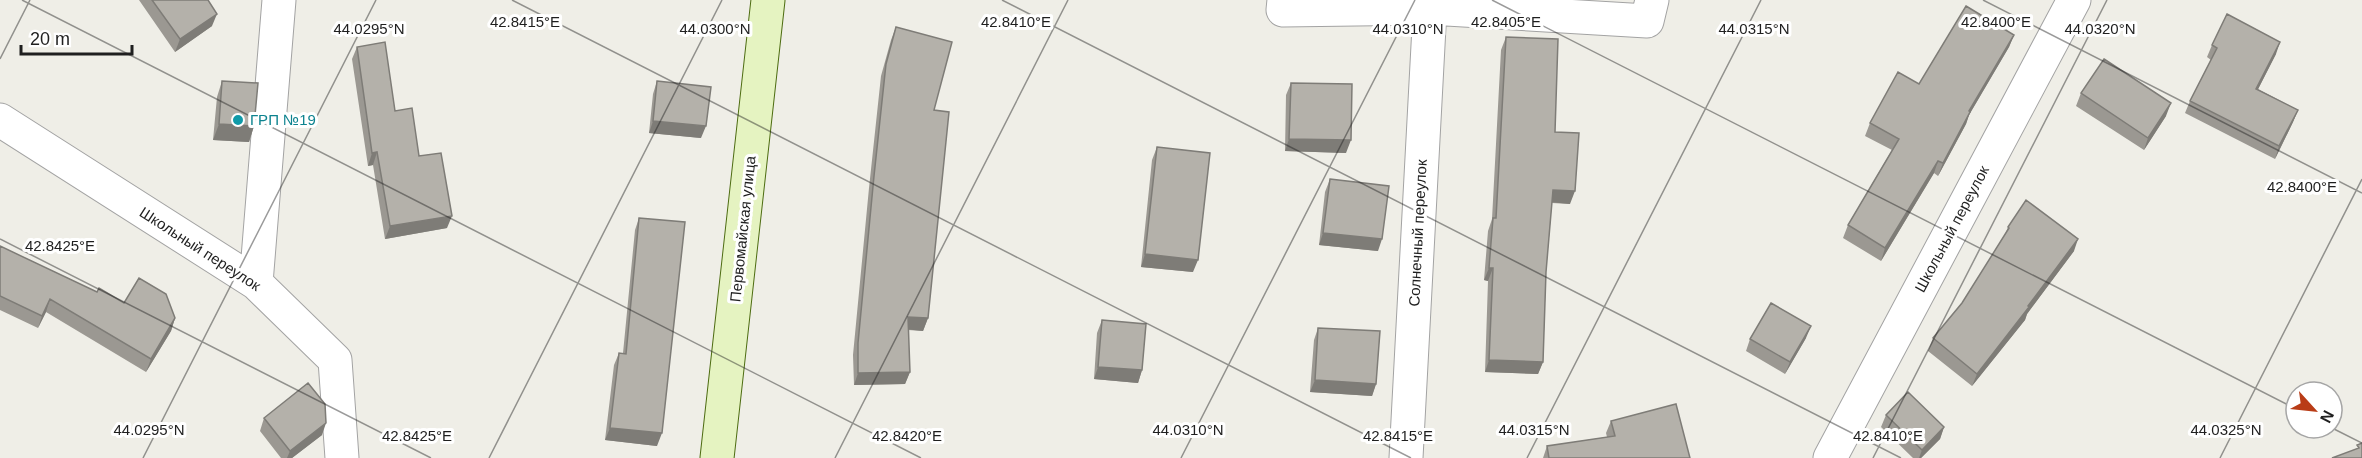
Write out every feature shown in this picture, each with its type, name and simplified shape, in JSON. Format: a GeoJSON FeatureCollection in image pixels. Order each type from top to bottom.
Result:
{"type":"FeatureCollection","features":[{"type":"Feature","properties":{"kind":"main road","name":"Первомайская улица"},"geometry":{"type":"LineString","coordinates":[[717,458],[768,0]]}},
{"type":"Feature","properties":{"kind":"street"},"geometry":{"type":"LineString","coordinates":[[256,284],[279,0]]}},
{"type":"Feature","properties":{"kind":"street"},"geometry":{"type":"LineString","coordinates":[[1284,0],[1283,10],[1430,8],[1647,21],[1652,0]]}},
{"type":"Feature","properties":{"kind":"street","name":"Школьный переулок"},"geometry":{"type":"LineString","coordinates":[[1830,458],[2074,0]]}},
{"type":"Feature","properties":{"kind":"street","name":"Солнечный переулок"},"geometry":{"type":"LineString","coordinates":[[1406,458],[1430,8]]}},
{"type":"Feature","properties":{"kind":"street","name":"Школьный переулок"},"geometry":{"type":"LineString","coordinates":[[0,120],[256,284],[335,360],[342,458]]}},
{"type":"Feature","properties":{"kind":"building"},"geometry":{"type":"Polygon","coordinates":[[[152,0],[208,0],[217,14],[180,39],[152,0]]]}},
{"type":"Feature","properties":{"kind":"building"},"geometry":{"type":"Polygon","coordinates":[[[1966,6],[2014,35],[1969,111],[1943,163],[1938,161],[1885,248],[1848,225],[1899,139],[1870,123],[1898,72],[1919,84],[1966,6]]]}},
{"type":"Feature","properties":{"kind":"building"},"geometry":{"type":"Polygon","coordinates":[[[2227,14],[2280,42],[2256,89],[2298,110],[2279,146],[2190,101],[2217,48],[2212,45],[2227,14]]]}},
{"type":"Feature","properties":{"kind":"building"},"geometry":{"type":"Polygon","coordinates":[[[896,27],[952,42],[934,110],[949,112],[928,318],[908,317],[910,372],[858,373],[858,343],[886,64],[896,27]]]}},
{"type":"Feature","properties":{"kind":"building"},"geometry":{"type":"Polygon","coordinates":[[[1506,37],[1558,39],[1555,132],[1579,133],[1575,191],[1553,190],[1546,272],[1543,362],[1489,360],[1493,268],[1489,268],[1493,218],[1496,218],[1506,37]]]}},
{"type":"Feature","properties":{"kind":"building"},"geometry":{"type":"Polygon","coordinates":[[[385,42],[395,111],[412,108],[419,156],[441,153],[452,216],[390,226],[377,152],[372,153],[357,47],[385,42]]]}},
{"type":"Feature","properties":{"kind":"building"},"geometry":{"type":"Polygon","coordinates":[[[2104,59],[2171,103],[2148,138],[2081,93],[2104,59]]]}},
{"type":"Feature","properties":{"kind":"building"},"geometry":{"type":"Polygon","coordinates":[[[222,81],[258,83],[254,126],[219,124],[222,81]]]}},
{"type":"Feature","properties":{"kind":"building"},"geometry":{"type":"Polygon","coordinates":[[[657,81],[711,87],[706,126],[653,121],[657,81]]]}},
{"type":"Feature","properties":{"kind":"building"},"geometry":{"type":"Polygon","coordinates":[[[1291,83],[1352,84],[1351,140],[1289,139],[1291,83]]]}},
{"type":"Feature","properties":{"kind":"building"},"geometry":{"type":"Polygon","coordinates":[[[1157,147],[1210,153],[1198,260],[1145,254],[1157,147]]]}},
{"type":"Feature","properties":{"kind":"building"},"geometry":{"type":"Polygon","coordinates":[[[1330,179],[1389,186],[1382,239],[1323,233],[1330,179]]]}},
{"type":"Feature","properties":{"kind":"building"},"geometry":{"type":"Polygon","coordinates":[[[2026,200],[2078,239],[1977,374],[1933,338],[1962,303],[2026,200]]]}},
{"type":"Feature","properties":{"kind":"building"},"geometry":{"type":"Polygon","coordinates":[[[639,218],[685,222],[662,433],[610,428],[619,353],[626,354],[639,218]]]}},
{"type":"Feature","properties":{"kind":"building"},"geometry":{"type":"Polygon","coordinates":[[[0,246],[97,292],[99,288],[124,303],[139,278],[166,294],[175,318],[151,359],[50,299],[42,316],[0,296],[0,246]]]}},
{"type":"Feature","properties":{"kind":"building"},"geometry":{"type":"Polygon","coordinates":[[[1771,303],[1811,326],[1790,362],[1750,339],[1771,303]]]}},
{"type":"Feature","properties":{"kind":"building"},"geometry":{"type":"Polygon","coordinates":[[[1102,320],[1146,324],[1142,370],[1098,367],[1102,320]]]}},
{"type":"Feature","properties":{"kind":"building"},"geometry":{"type":"Polygon","coordinates":[[[1318,328],[1380,331],[1376,384],[1315,380],[1318,328]]]}},
{"type":"Feature","properties":{"kind":"building"},"geometry":{"type":"Polygon","coordinates":[[[308,383],[325,404],[326,423],[290,451],[264,418],[308,383]]]}},
{"type":"Feature","properties":{"kind":"building"},"geometry":{"type":"Polygon","coordinates":[[[1908,392],[1944,427],[1922,450],[1886,415],[1908,392]]]}},
{"type":"Feature","properties":{"kind":"building"},"geometry":{"type":"Polygon","coordinates":[[[1676,404],[1690,458],[1549,458],[1547,446],[1615,436],[1611,421],[1676,404]]]}},
{"type":"Feature","properties":{"kind":"building"},"geometry":{"type":"Polygon","coordinates":[[[2362,443],[2362,458],[2332,458],[2359,448],[2357,445],[2362,443]]]}},
{"type":"Feature","properties":{"kind":"place","name":"ГРП №19"},"geometry":{"type":"Point","coordinates":[238,120]}}]}
